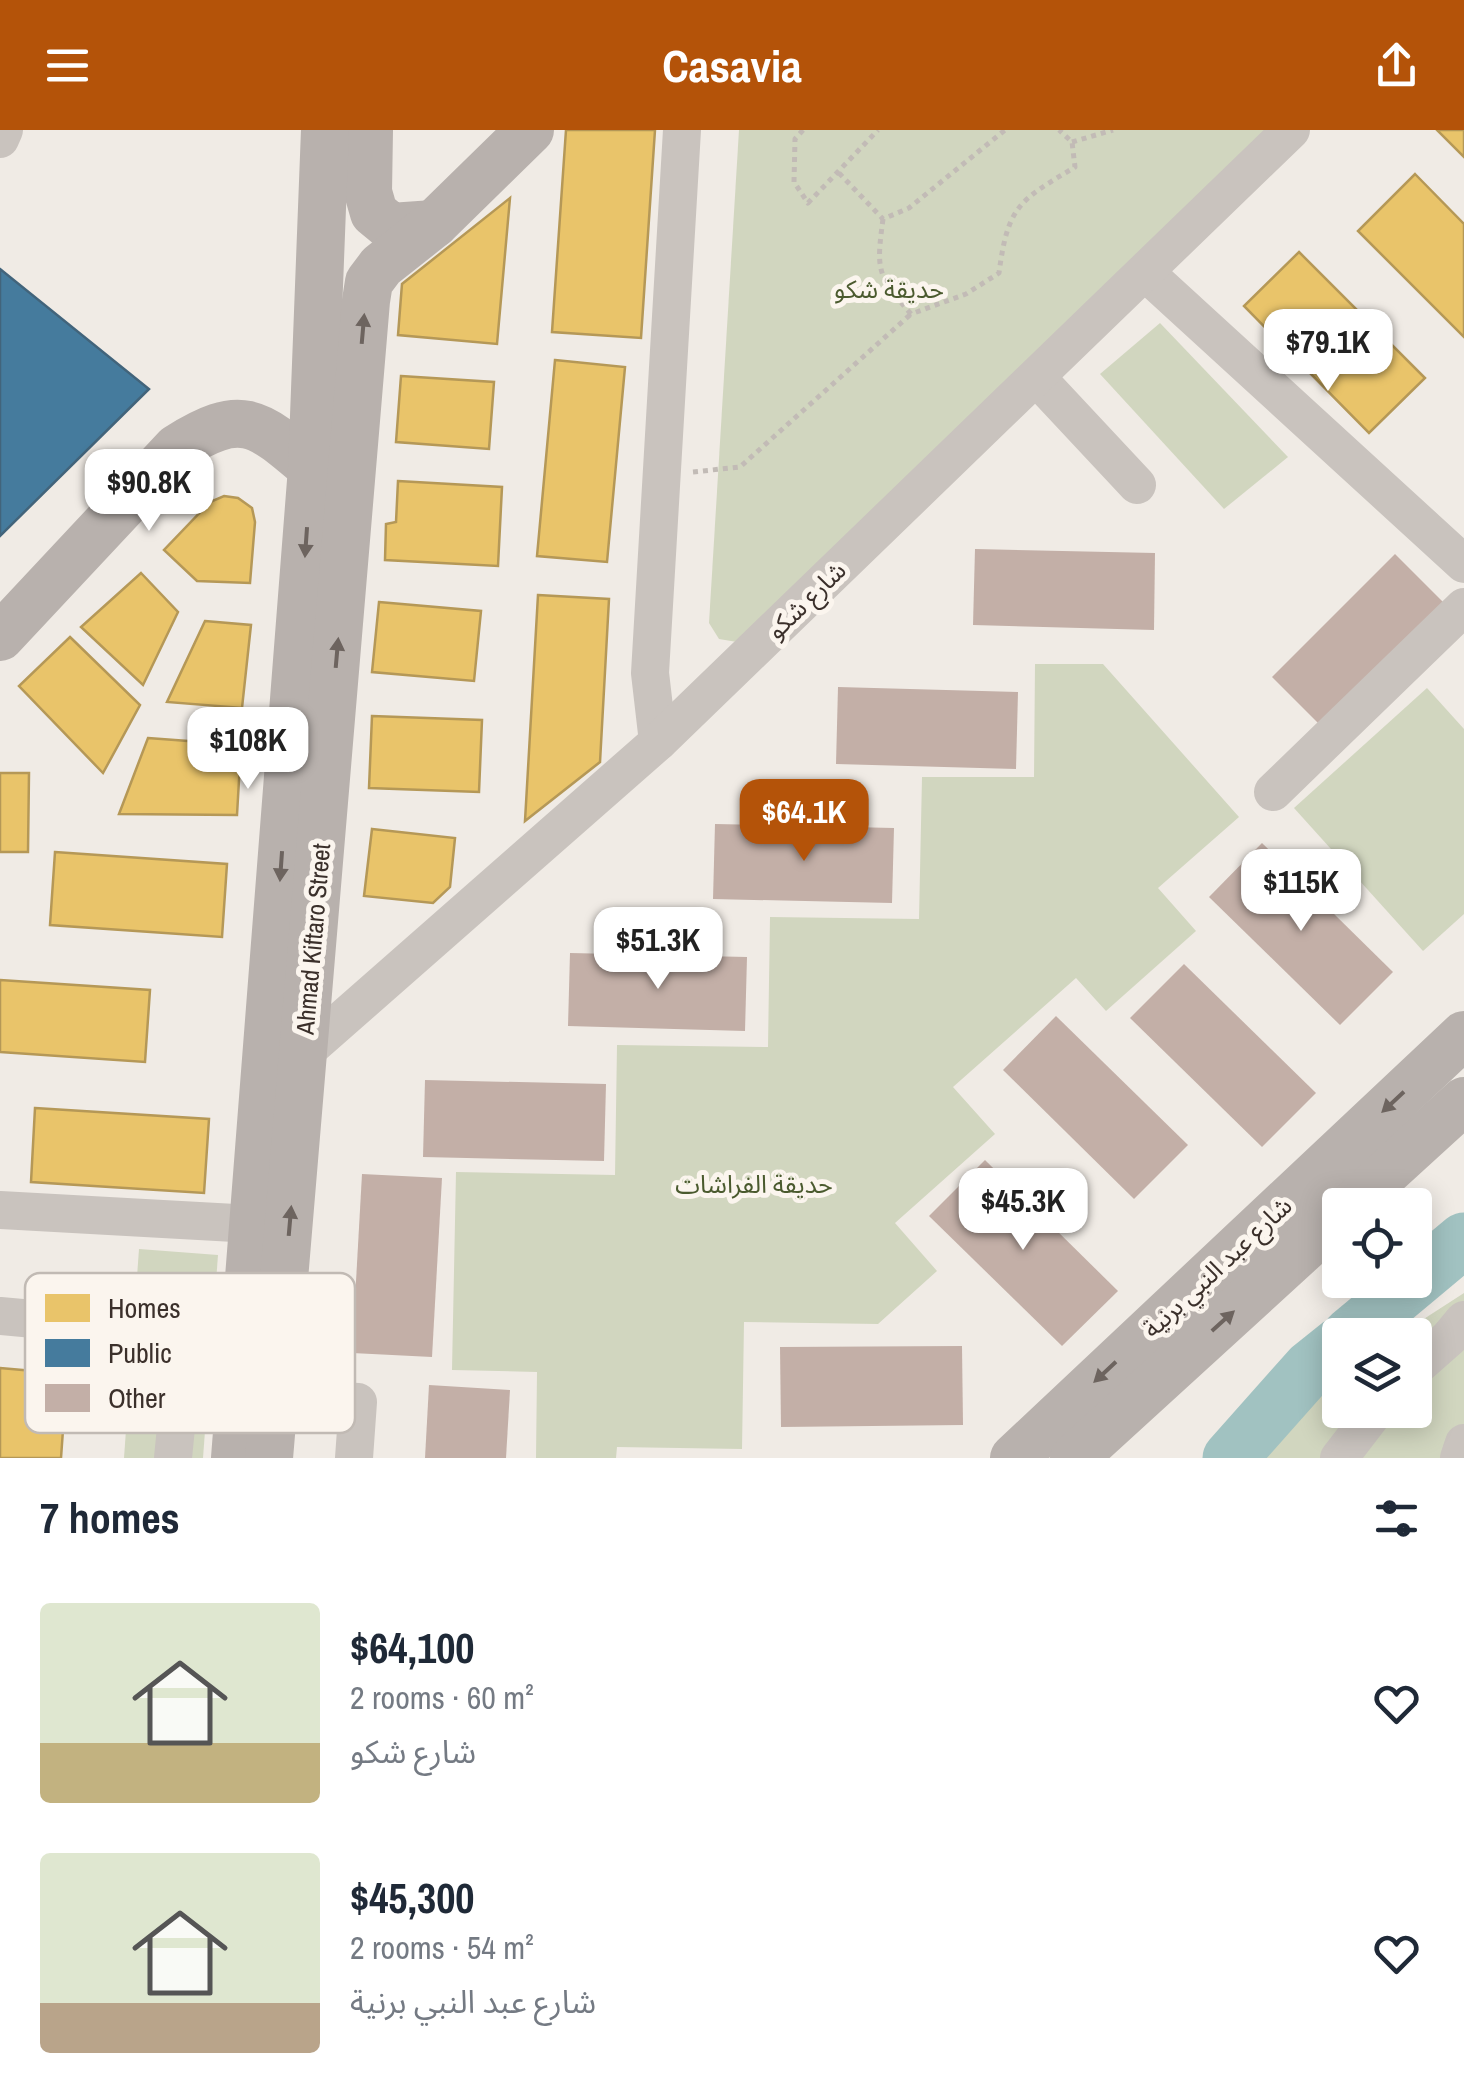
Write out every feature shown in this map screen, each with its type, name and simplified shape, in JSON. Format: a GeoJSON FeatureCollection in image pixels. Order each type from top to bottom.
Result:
{"type":"FeatureCollection","features":[{"type":"Feature","properties":{"kind":"main road","name":"Ahmad Kiftaro Street"},"geometry":{"type":"LineString","coordinates":[[249,1273],[312,468],[325,130]]}},
{"type":"Feature","properties":{"kind":"main road"},"geometry":{"type":"LineString","coordinates":[[369,130],[368,192],[374,212],[391,227],[434,224]]}},
{"type":"Feature","properties":{"kind":"main road","name":"Ahmad Kiftaro Street"},"geometry":{"type":"LineString","coordinates":[[285,1273],[370,282],[381,266],[434,224],[530,130]]}},
{"type":"Feature","properties":{"kind":"main road"},"geometry":{"type":"LineString","coordinates":[[0,637],[177,448],[208,429],[244,422],[278,439],[312,468]]}},
{"type":"Feature","properties":{"kind":"main road","name":"شارع عبد النبي برنية"},"geometry":{"type":"LineString","coordinates":[[1014,1458],[1464,1035]]}},
{"type":"Feature","properties":{"kind":"main road"},"geometry":{"type":"LineString","coordinates":[[1369,1188],[1464,1101]]}},
{"type":"Feature","properties":{"kind":"main road","name":"شارع عبد النبي برنية"},"geometry":{"type":"LineString","coordinates":[[1074,1458],[1322,1231]]}},
{"type":"Feature","properties":{"kind":"main road","name":"Ahmad Kiftaro Street"},"geometry":{"type":"LineString","coordinates":[[235,1458],[237,1433]]}},
{"type":"Feature","properties":{"kind":"main road","name":"Ahmad Kiftaro Street"},"geometry":{"type":"LineString","coordinates":[[269,1458],[271,1433]]}},
{"type":"Feature","properties":{"kind":"street"},"geometry":{"type":"LineString","coordinates":[[0,139],[4,130]]}},
{"type":"Feature","properties":{"kind":"street"},"geometry":{"type":"LineString","coordinates":[[658,742],[650,673],[682,130]]}},
{"type":"Feature","properties":{"kind":"street","name":"شارع شكو"},"geometry":{"type":"LineString","coordinates":[[304,1053],[658,742],[1291,130]]}},
{"type":"Feature","properties":{"kind":"street"},"geometry":{"type":"LineString","coordinates":[[1146,273],[1464,564]]}},
{"type":"Feature","properties":{"kind":"street"},"geometry":{"type":"LineString","coordinates":[[1037,378],[1137,485]]}},
{"type":"Feature","properties":{"kind":"street"},"geometry":{"type":"LineString","coordinates":[[1273,792],[1464,607]]}},
{"type":"Feature","properties":{"kind":"street"},"geometry":{"type":"LineString","coordinates":[[0,1210],[253,1224]]}},
{"type":"Feature","properties":{"kind":"street"},"geometry":{"type":"LineString","coordinates":[[0,1316],[25,1318]]}},
{"type":"Feature","properties":{"kind":"street"},"geometry":{"type":"LineString","coordinates":[[1438,1361],[1464,1320]]}},
{"type":"Feature","properties":{"kind":"street"},"geometry":{"type":"LineString","coordinates":[[354,1458],[358,1402],[355,1402]]}},
{"type":"Feature","properties":{"kind":"street"},"geometry":{"type":"LineString","coordinates":[[1338,1458],[1362,1428]]}},
{"type":"Feature","properties":{"kind":"street"},"geometry":{"type":"LineString","coordinates":[[172,1458],[175,1433]]}},
{"type":"Feature","properties":{"kind":"street"},"geometry":{"type":"LineString","coordinates":[[1459,1458],[1464,1442]]}},
{"type":"Feature","properties":{"kind":"path"},"geometry":{"type":"LineString","coordinates":[[804,130],[795,139],[794,182],[808,203],[878,130]]}},
{"type":"Feature","properties":{"kind":"path"},"geometry":{"type":"LineString","coordinates":[[883,219],[910,208],[1005,130]]}},
{"type":"Feature","properties":{"kind":"path"},"geometry":{"type":"LineString","coordinates":[[662,474],[740,467],[911,314],[966,294],[998,272],[1004,231],[1026,197],[1075,167],[1072,142],[1059,130]]}},
{"type":"Feature","properties":{"kind":"path"},"geometry":{"type":"LineString","coordinates":[[1072,142],[1113,130]]}},
{"type":"Feature","properties":{"kind":"path"},"geometry":{"type":"LineString","coordinates":[[839,173],[883,219]]}},
{"type":"Feature","properties":{"kind":"path"},"geometry":{"type":"LineString","coordinates":[[883,219],[878,252],[881,280],[911,314]]}},
{"type":"Feature","properties":{"kind":"green space","name":"حديقة شكو"},"geometry":{"type":"Polygon","coordinates":[[[739,130],[1284,130],[737,642],[719,639],[709,623],[739,130]]]}},
{"type":"Feature","properties":{"kind":"green space"},"geometry":{"type":"Polygon","coordinates":[[[1160,323],[1288,457],[1224,509],[1100,374],[1160,323]]]}},
{"type":"Feature","properties":{"kind":"green space","name":"حديقة الفراشات"},"geometry":{"type":"Polygon","coordinates":[[[1035,664],[1103,664],[1239,817],[1158,888],[1196,931],[1106,1011],[1076,978],[953,1087],[995,1134],[895,1223],[937,1271],[878,1324],[744,1322],[742,1449],[617,1447],[616,1458],[536,1458],[537,1372],[452,1370],[456,1172],[615,1175],[617,1045],[768,1047],[770,917],[919,919],[922,777],[1034,777],[1035,664]]]}},
{"type":"Feature","properties":{"kind":"green space"},"geometry":{"type":"Polygon","coordinates":[[[1427,688],[1464,729],[1464,914],[1423,951],[1294,808],[1427,688]]]}},
{"type":"Feature","properties":{"kind":"green space"},"geometry":{"type":"Polygon","coordinates":[[[139,1249],[218,1255],[217,1273],[137,1273],[139,1249]]]}},
{"type":"Feature","properties":{"kind":"green space"},"geometry":{"type":"Polygon","coordinates":[[[1464,1293],[1464,1458],[1257,1458],[1322,1385],[1322,1428],[1432,1428],[1432,1318],[1425,1318],[1464,1293]]]}},
{"type":"Feature","properties":{"kind":"green space"},"geometry":{"type":"Polygon","coordinates":[[[126,1433],[205,1433],[203,1458],[124,1458],[126,1433]]]}},
{"type":"Feature","properties":{"kind":"building: Homes"},"geometry":{"type":"Polygon","coordinates":[[[566,130],[655,130],[641,338],[552,332],[566,130]]]}},
{"type":"Feature","properties":{"kind":"building: Homes"},"geometry":{"type":"Polygon","coordinates":[[[1437,130],[1464,130],[1464,157],[1437,130]]]}},
{"type":"Feature","properties":{"kind":"building: Homes"},"geometry":{"type":"Polygon","coordinates":[[[1415,174],[1464,224],[1464,337],[1358,231],[1415,174]]]}},
{"type":"Feature","properties":{"kind":"building: Homes"},"geometry":{"type":"Polygon","coordinates":[[[510,198],[497,344],[398,335],[402,284],[510,198]]]}},
{"type":"Feature","properties":{"kind":"building: Homes"},"geometry":{"type":"Polygon","coordinates":[[[1299,252],[1425,378],[1369,433],[1244,306],[1299,252]]]}},
{"type":"Feature","properties":{"kind":"building: Homes"},"geometry":{"type":"Polygon","coordinates":[[[555,360],[625,367],[607,562],[537,556],[555,360]]]}},
{"type":"Feature","properties":{"kind":"building: Homes"},"geometry":{"type":"Polygon","coordinates":[[[401,376],[494,382],[489,449],[396,442],[401,376]]]}},
{"type":"Feature","properties":{"kind":"building: Homes"},"geometry":{"type":"Polygon","coordinates":[[[398,481],[502,487],[498,566],[385,560],[386,524],[396,522],[398,481]]]}},
{"type":"Feature","properties":{"kind":"building: Homes"},"geometry":{"type":"Polygon","coordinates":[[[224,496],[238,498],[252,508],[255,522],[250,583],[197,581],[164,550],[210,502],[224,496]]]}},
{"type":"Feature","properties":{"kind":"building: Homes"},"geometry":{"type":"Polygon","coordinates":[[[141,573],[178,612],[143,685],[81,627],[141,573]]]}},
{"type":"Feature","properties":{"kind":"building: Homes"},"geometry":{"type":"Polygon","coordinates":[[[538,595],[609,599],[600,762],[525,821],[538,595]]]}},
{"type":"Feature","properties":{"kind":"building: Homes"},"geometry":{"type":"Polygon","coordinates":[[[379,602],[481,611],[474,681],[372,672],[379,602]]]}},
{"type":"Feature","properties":{"kind":"building: Homes"},"geometry":{"type":"Polygon","coordinates":[[[205,621],[251,625],[242,708],[167,702],[205,621]]]}},
{"type":"Feature","properties":{"kind":"building: Homes"},"geometry":{"type":"Polygon","coordinates":[[[70,637],[140,705],[103,773],[19,686],[70,637]]]}},
{"type":"Feature","properties":{"kind":"building: Homes"},"geometry":{"type":"Polygon","coordinates":[[[372,716],[482,720],[479,792],[369,788],[372,716]]]}},
{"type":"Feature","properties":{"kind":"building: Homes"},"geometry":{"type":"Polygon","coordinates":[[[148,738],[241,745],[237,815],[119,814],[148,738]]]}},
{"type":"Feature","properties":{"kind":"building: Homes"},"geometry":{"type":"Polygon","coordinates":[[[0,773],[29,773],[28,852],[0,852],[0,773]]]}},
{"type":"Feature","properties":{"kind":"building: Homes"},"geometry":{"type":"Polygon","coordinates":[[[372,829],[455,838],[450,887],[433,903],[364,896],[372,829]]]}},
{"type":"Feature","properties":{"kind":"building: Homes"},"geometry":{"type":"Polygon","coordinates":[[[55,852],[227,864],[222,937],[50,925],[55,852]]]}},
{"type":"Feature","properties":{"kind":"building: Homes"},"geometry":{"type":"Polygon","coordinates":[[[0,980],[150,990],[145,1062],[0,1052],[0,980]]]}},
{"type":"Feature","properties":{"kind":"building: Homes"},"geometry":{"type":"Polygon","coordinates":[[[35,1108],[209,1119],[204,1193],[31,1182],[35,1108]]]}},
{"type":"Feature","properties":{"kind":"building: Homes"},"geometry":{"type":"Polygon","coordinates":[[[0,1368],[25,1370],[25,1433],[63,1433],[61,1458],[0,1458],[0,1368]]]}},
{"type":"Feature","properties":{"kind":"building: Public"},"geometry":{"type":"Polygon","coordinates":[[[0,269],[149,389],[0,536],[0,269]]]}},
{"type":"Feature","properties":{"kind":"building: Other"},"geometry":{"type":"Polygon","coordinates":[[[975,549],[1155,553],[1154,630],[973,625],[975,549]]]}},
{"type":"Feature","properties":{"kind":"building: Other"},"geometry":{"type":"Polygon","coordinates":[[[1395,554],[1443,602],[1319,724],[1272,677],[1395,554]]]}},
{"type":"Feature","properties":{"kind":"building: Other"},"geometry":{"type":"Polygon","coordinates":[[[838,687],[1018,692],[1016,769],[836,764],[838,687]]]}},
{"type":"Feature","properties":{"kind":"building: Other"},"geometry":{"type":"Polygon","coordinates":[[[715,824],[894,828],[892,903],[713,899],[715,824]]]}},
{"type":"Feature","properties":{"kind":"building: Other"},"geometry":{"type":"Polygon","coordinates":[[[1262,843],[1393,972],[1340,1025],[1209,897],[1262,843]]]}},
{"type":"Feature","properties":{"kind":"building: Other"},"geometry":{"type":"Polygon","coordinates":[[[570,953],[747,957],[745,1031],[568,1026],[570,953]]]}},
{"type":"Feature","properties":{"kind":"building: Other"},"geometry":{"type":"Polygon","coordinates":[[[1184,964],[1316,1093],[1262,1147],[1130,1018],[1184,964]]]}},
{"type":"Feature","properties":{"kind":"building: Other"},"geometry":{"type":"Polygon","coordinates":[[[1056,1016],[1188,1145],[1134,1199],[1003,1070],[1056,1016]]]}},
{"type":"Feature","properties":{"kind":"building: Other"},"geometry":{"type":"Polygon","coordinates":[[[425,1080],[606,1084],[604,1161],[423,1157],[425,1080]]]}},
{"type":"Feature","properties":{"kind":"building: Other"},"geometry":{"type":"Polygon","coordinates":[[[985,1160],[1118,1291],[1062,1346],[929,1216],[985,1160]]]}},
{"type":"Feature","properties":{"kind":"building: Other"},"geometry":{"type":"Polygon","coordinates":[[[362,1174],[442,1178],[432,1357],[355,1353],[362,1174]]]}},
{"type":"Feature","properties":{"kind":"building: Other"},"geometry":{"type":"Polygon","coordinates":[[[962,1346],[963,1425],[781,1427],[780,1347],[962,1346]]]}},
{"type":"Feature","properties":{"kind":"building: Other"},"geometry":{"type":"Polygon","coordinates":[[[429,1385],[510,1390],[506,1458],[425,1458],[429,1385]]]}},
{"type":"Feature","properties":{"kind":"waterway"},"geometry":{"type":"LineString","coordinates":[[1370,1318],[1464,1240]]}},
{"type":"Feature","properties":{"kind":"waterway"},"geometry":{"type":"LineString","coordinates":[[1230,1458],[1322,1358]]}}]}
